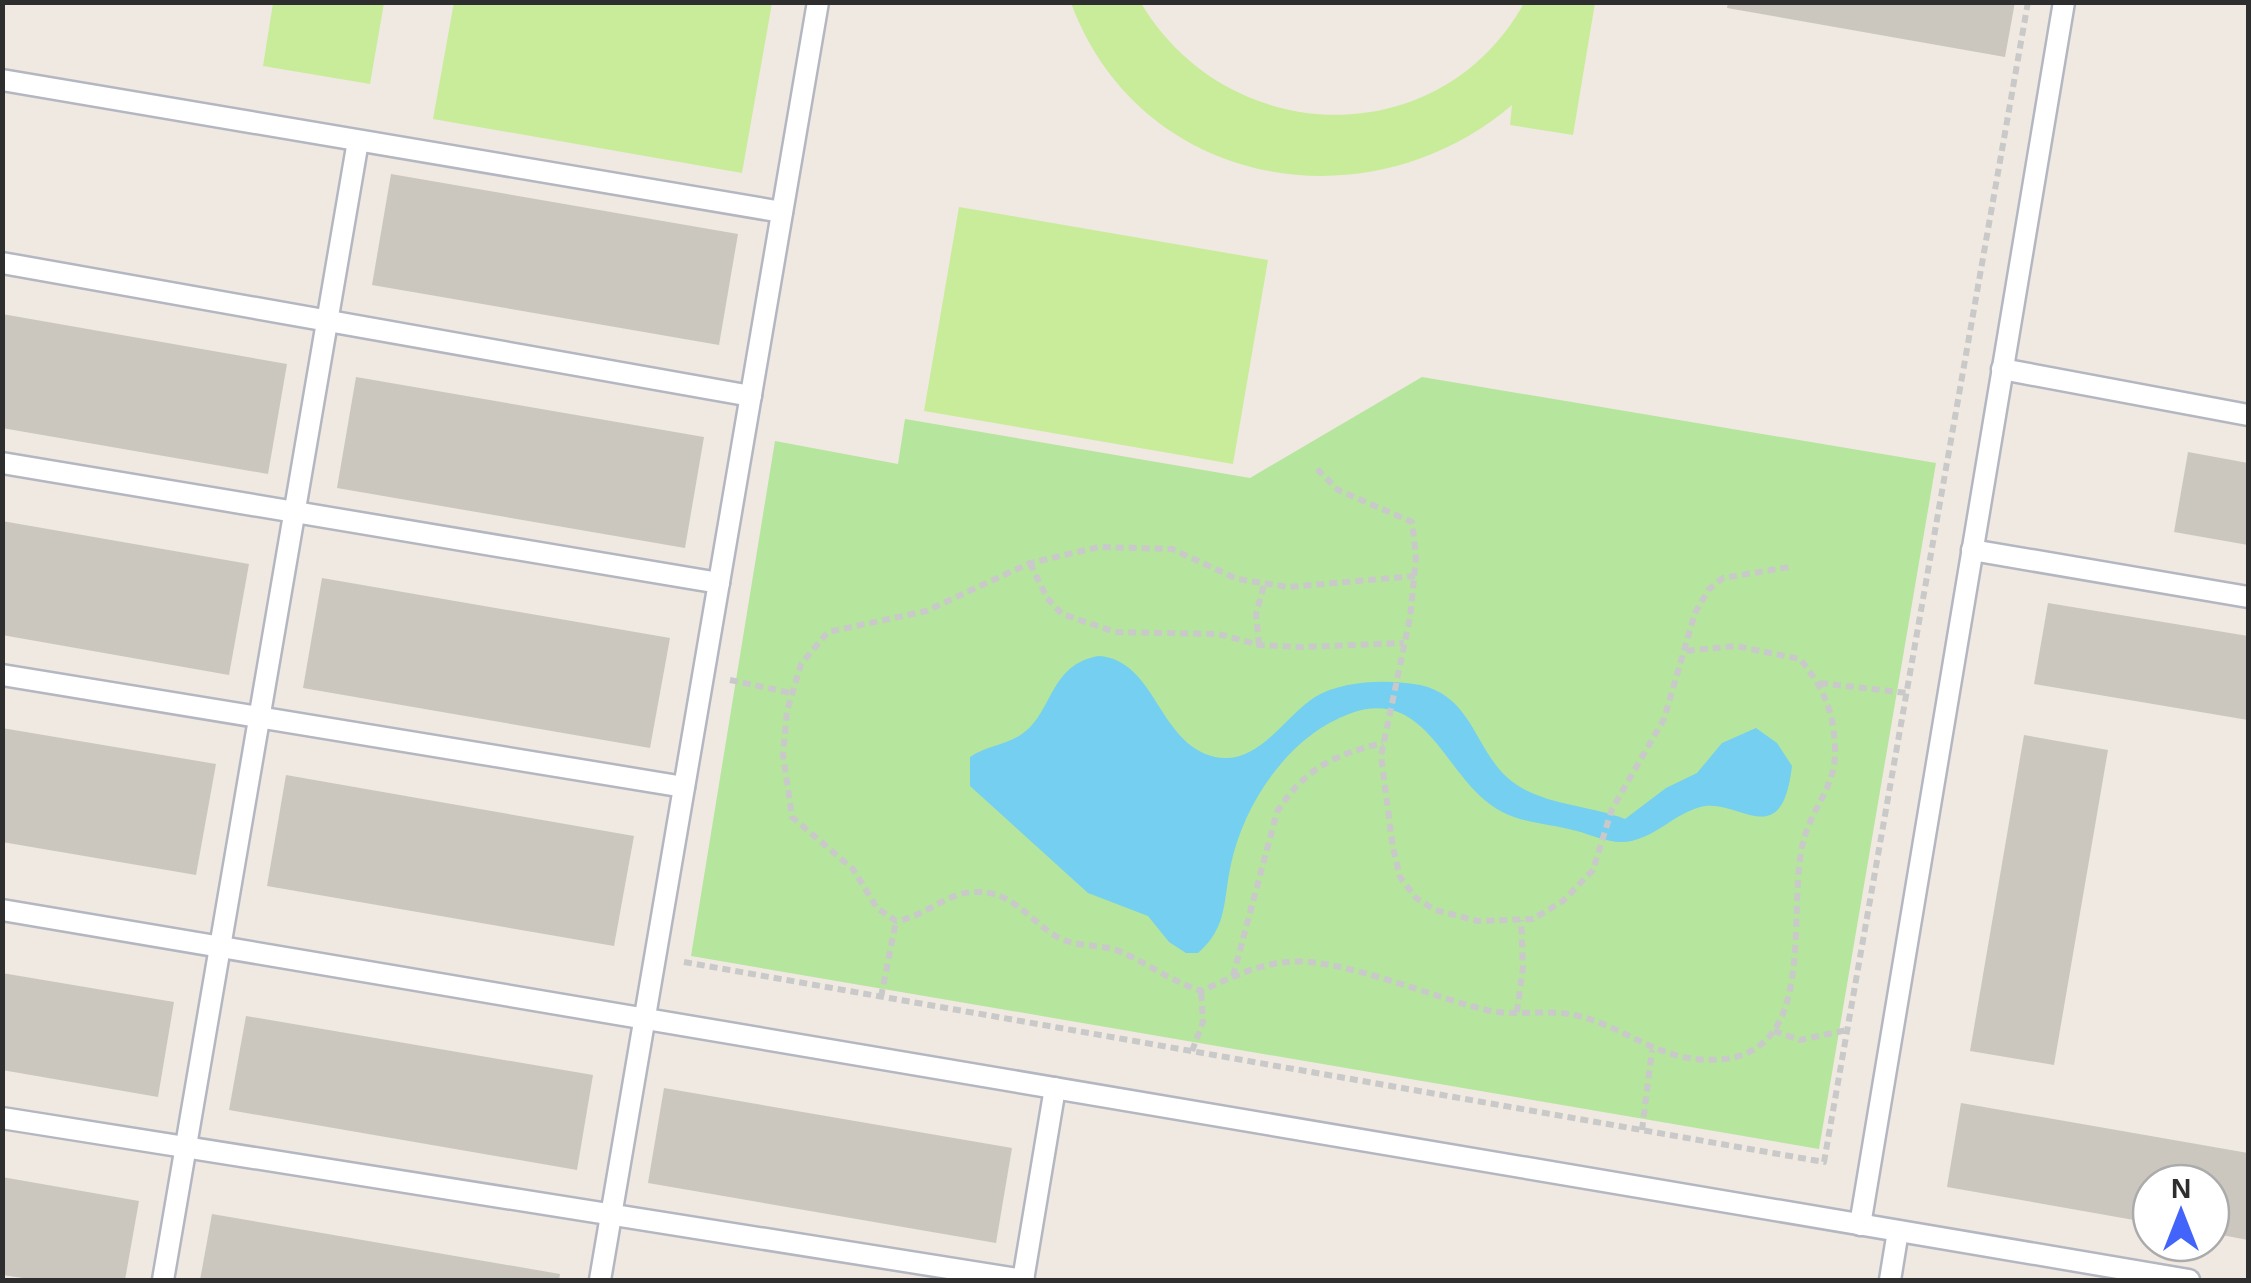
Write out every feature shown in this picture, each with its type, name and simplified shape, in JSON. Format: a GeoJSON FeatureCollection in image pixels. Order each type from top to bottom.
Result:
{"type":"FeatureCollection","features":[{"type":"Feature","properties":{"kind":"lane"},"geometry":{"type":"LineString","coordinates":[[600,1280],[818,2]]}},
{"type":"Feature","properties":{"kind":"lane"},"geometry":{"type":"LineString","coordinates":[[1860,1225],[2064,2]]}},
{"type":"Feature","properties":{"kind":"lane"},"geometry":{"type":"LineString","coordinates":[[2,80],[782,212]]}},
{"type":"Feature","properties":{"kind":"lane"},"geometry":{"type":"LineString","coordinates":[[163,1280],[358,141]]}},
{"type":"Feature","properties":{"kind":"lane"},"geometry":{"type":"LineString","coordinates":[[2,263],[751,396]]}},
{"type":"Feature","properties":{"kind":"lane"},"geometry":{"type":"LineString","coordinates":[[2002,370],[2248,415]]}},
{"type":"Feature","properties":{"kind":"lane"},"geometry":{"type":"LineString","coordinates":[[2,463],[719,583]]}},
{"type":"Feature","properties":{"kind":"lane"},"geometry":{"type":"LineString","coordinates":[[1972,550],[2248,596]]}},
{"type":"Feature","properties":{"kind":"lane"},"geometry":{"type":"LineString","coordinates":[[2,675],[684,787]]}},
{"type":"Feature","properties":{"kind":"lane"},"geometry":{"type":"LineString","coordinates":[[2,910],[2189,1280]]}},
{"type":"Feature","properties":{"kind":"lane"},"geometry":{"type":"LineString","coordinates":[[2,1118],[1024,1280],[1055,1088]]}},
{"type":"Feature","properties":{"kind":"lane"},"geometry":{"type":"LineString","coordinates":[[1890,1280],[1898,1231]]}},
{"type":"Feature","properties":{"kind":"path"},"geometry":{"type":"LineString","coordinates":[[684,943],[680,962],[1824,1162],[2028,2]]}},
{"type":"Feature","properties":{"kind":"path"},"geometry":{"type":"LineString","coordinates":[[1317,469],[1338,490],[1412,522],[1416,535],[1414,576],[1383,743],[1386,808],[1400,877],[1416,898],[1435,910],[1478,921],[1533,919],[1563,901],[1593,870],[1612,809],[1664,719],[1695,613],[1709,588],[1723,578],[1788,566]]}},
{"type":"Feature","properties":{"kind":"path"},"geometry":{"type":"LineString","coordinates":[[1414,576],[1289,587],[1264,585],[1237,579],[1172,549],[1146,545],[1099,547],[1030,563],[926,610],[828,632],[800,664],[791,693],[783,754],[792,818],[853,868],[876,908],[896,921],[918,918],[950,898],[990,893],[1008,898],[1062,940],[1115,949],[1170,980],[1201,991],[1262,967],[1308,962],[1496,1012],[1572,1014],[1652,1050],[1721,1060],[1756,1053],[1774,1032],[1792,980],[1804,838],[1834,776],[1829,702],[1820,683],[1800,659],[1767,649],[1736,646],[1684,651]]}},
{"type":"Feature","properties":{"kind":"path"},"geometry":{"type":"LineString","coordinates":[[1030,563],[1047,598],[1078,623],[1116,632],[1219,634],[1259,645],[1404,643]]}},
{"type":"Feature","properties":{"kind":"path"},"geometry":{"type":"LineString","coordinates":[[1259,645],[1256,614],[1264,585]]}},
{"type":"Feature","properties":{"kind":"path"},"geometry":{"type":"LineString","coordinates":[[726,699],[733,662]]}},
{"type":"Feature","properties":{"kind":"path"},"geometry":{"type":"LineString","coordinates":[[730,680],[791,693]]}},
{"type":"Feature","properties":{"kind":"path"},"geometry":{"type":"LineString","coordinates":[[1820,683],[1907,693]]}},
{"type":"Feature","properties":{"kind":"path"},"geometry":{"type":"LineString","coordinates":[[1233,977],[1277,812],[1312,769],[1338,755],[1383,743]]}},
{"type":"Feature","properties":{"kind":"path"},"geometry":{"type":"LineString","coordinates":[[1517,1012],[1522,967],[1521,920]]}},
{"type":"Feature","properties":{"kind":"path"},"geometry":{"type":"LineString","coordinates":[[882,997],[896,921]]}},
{"type":"Feature","properties":{"kind":"path"},"geometry":{"type":"LineString","coordinates":[[1192,1052],[1203,1022],[1201,991]]}},
{"type":"Feature","properties":{"kind":"path"},"geometry":{"type":"LineString","coordinates":[[1774,1032],[1800,1040],[1847,1030]]}},
{"type":"Feature","properties":{"kind":"path"},"geometry":{"type":"LineString","coordinates":[[1642,1130],[1652,1050]]}},
{"type":"Feature","properties":{"kind":"green space"},"geometry":{"type":"Polygon","coordinates":[[[454,2],[772,3],[742,173],[433,119],[454,2]]]}},
{"type":"Feature","properties":{"kind":"green space"},"geometry":{"type":"Polygon","coordinates":[[[273,3],[384,3],[370,84],[263,66],[273,3]]]}},
{"type":"Feature","properties":{"kind":"green space"},"geometry":{"type":"Polygon","coordinates":[[[1071,3],[1141,3],[1179,51],[1226,86],[1278,107],[1334,115],[1389,108],[1441,88],[1487,53],[1524,3],[1595,3],[1573,135],[1510,125],[1512,105],[1455,144],[1392,167],[1327,176],[1263,170],[1203,149],[1149,115],[1104,66],[1071,3]]]}},
{"type":"Feature","properties":{"kind":"green space"},"geometry":{"type":"Polygon","coordinates":[[[959,207],[1268,260],[1233,464],[924,411],[959,207]]]}},
{"type":"Feature","properties":{"kind":"green space"},"geometry":{"type":"Polygon","coordinates":[[[1422,377],[1936,463],[1819,1149],[691,956],[775,441],[898,464],[905,419],[1250,478],[1422,377]]]}},
{"type":"Feature","properties":{"kind":"water"},"geometry":{"type":"Polygon","coordinates":[[[1099,656],[1118,661],[1133,672],[1181,736],[1196,749],[1215,757],[1230,758],[1257,747],[1326,691],[1352,684],[1395,682],[1420,685],[1453,702],[1492,760],[1517,785],[1555,801],[1625,819],[1666,788],[1697,773],[1722,743],[1756,728],[1777,743],[1792,766],[1787,792],[1779,808],[1770,815],[1705,806],[1643,837],[1616,842],[1502,812],[1479,795],[1410,718],[1393,710],[1373,708],[1349,714],[1307,738],[1272,774],[1237,841],[1220,923],[1198,953],[1186,953],[1169,942],[1148,916],[1088,893],[970,786],[970,757],[1022,734],[1070,669],[1099,656]]]}},
{"type":"Feature","properties":{"kind":"building"},"geometry":{"type":"Polygon","coordinates":[[[1728,2],[2015,2],[2005,57],[1727,8],[1728,2]]]}},
{"type":"Feature","properties":{"kind":"building"},"geometry":{"type":"Polygon","coordinates":[[[391,174],[738,234],[719,345],[372,285],[391,174]]]}},
{"type":"Feature","properties":{"kind":"building"},"geometry":{"type":"Polygon","coordinates":[[[2,314],[287,364],[268,474],[2,428],[2,314]]]}},
{"type":"Feature","properties":{"kind":"building"},"geometry":{"type":"Polygon","coordinates":[[[356,377],[704,437],[685,548],[337,488],[356,377]]]}},
{"type":"Feature","properties":{"kind":"building"},"geometry":{"type":"Polygon","coordinates":[[[2188,452],[2248,463],[2248,545],[2174,532],[2188,452]]]}},
{"type":"Feature","properties":{"kind":"building"},"geometry":{"type":"Polygon","coordinates":[[[2,521],[249,564],[229,675],[2,635],[2,521]]]}},
{"type":"Feature","properties":{"kind":"building"},"geometry":{"type":"Polygon","coordinates":[[[322,578],[670,638],[650,748],[303,688],[322,578]]]}},
{"type":"Feature","properties":{"kind":"building"},"geometry":{"type":"Polygon","coordinates":[[[2048,603],[2248,636],[2248,720],[2034,684],[2048,603]]]}},
{"type":"Feature","properties":{"kind":"building"},"geometry":{"type":"Polygon","coordinates":[[[2,728],[216,764],[196,875],[2,842],[2,728]]]}},
{"type":"Feature","properties":{"kind":"building"},"geometry":{"type":"Polygon","coordinates":[[[2024,735],[2108,750],[2054,1065],[1970,1051],[2024,735]]]}},
{"type":"Feature","properties":{"kind":"building"},"geometry":{"type":"Polygon","coordinates":[[[286,775],[634,836],[614,946],[267,886],[286,775]]]}},
{"type":"Feature","properties":{"kind":"building"},"geometry":{"type":"Polygon","coordinates":[[[2,973],[174,1002],[158,1097],[2,1070],[2,973]]]}},
{"type":"Feature","properties":{"kind":"building"},"geometry":{"type":"Polygon","coordinates":[[[246,1016],[593,1075],[577,1170],[229,1110],[246,1016]]]}},
{"type":"Feature","properties":{"kind":"building"},"geometry":{"type":"Polygon","coordinates":[[[664,1088],[1012,1148],[996,1243],[648,1183],[664,1088]]]}},
{"type":"Feature","properties":{"kind":"building"},"geometry":{"type":"Polygon","coordinates":[[[1961,1103],[2248,1153],[2248,1240],[2231,1237],[2231,1163],[2131,1163],[2131,1219],[1947,1187],[1961,1103]]]}},
{"type":"Feature","properties":{"kind":"building"},"geometry":{"type":"Polygon","coordinates":[[[2,1177],[139,1201],[125,1280],[37,1280],[2,1275],[2,1177]]]}},
{"type":"Feature","properties":{"kind":"building"},"geometry":{"type":"Polygon","coordinates":[[[212,1214],[560,1274],[559,1280],[200,1280],[212,1214]]]}}]}
